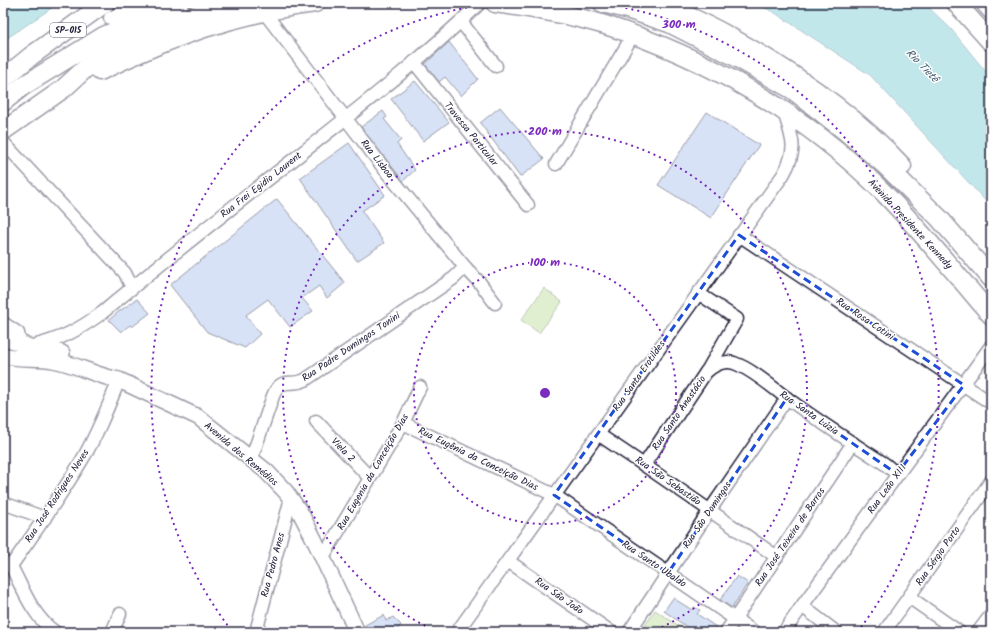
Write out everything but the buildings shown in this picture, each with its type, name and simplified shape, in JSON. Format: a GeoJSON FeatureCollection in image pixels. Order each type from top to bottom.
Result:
{"type":"FeatureCollection","features":[{"type":"Feature","properties":{"kind":"highway"},"geometry":{"type":"LineString","coordinates":[[3,102],[23,86],[104,36],[179,3]]}},
{"type":"Feature","properties":{"kind":"highway"},"geometry":{"type":"LineString","coordinates":[[3,131],[63,89],[86,68],[126,43],[160,27],[195,14],[236,3]]}},
{"type":"Feature","properties":{"kind":"highway"},"geometry":{"type":"LineString","coordinates":[[63,89],[165,41],[210,25],[264,12],[315,3]]}},
{"type":"Feature","properties":{"kind":"highway","name":"Avenida Presidente Kennedy"},"geometry":{"type":"LineString","coordinates":[[495,3],[553,12],[603,25],[633,35],[682,54],[731,79],[784,112],[819,136],[881,190],[991,315]]}},
{"type":"Feature","properties":{"kind":"highway"},"geometry":{"type":"LineString","coordinates":[[603,3],[627,9],[669,23],[734,56],[792,90],[845,131],[887,167],[939,218],[991,278]]}},
{"type":"Feature","properties":{"kind":"highway"},"geometry":{"type":"LineString","coordinates":[[659,3],[727,35],[792,74],[829,100],[880,144],[920,185],[939,218]]}},
{"type":"Feature","properties":{"kind":"highway"},"geometry":{"type":"LineString","coordinates":[[956,3],[991,42]]}},
{"type":"Feature","properties":{"kind":"highway"},"geometry":{"type":"LineString","coordinates":[[985,3],[991,10]]}},
{"type":"Feature","properties":{"kind":"highway","name":"SP-015"},"geometry":{"type":"LineString","coordinates":[[3,79],[31,56],[108,10]]}},
{"type":"Feature","properties":{"kind":"main road","name":"Avenida dos Remédios"},"geometry":{"type":"LineString","coordinates":[[3,337],[25,345],[56,351],[110,371],[119,380]]}},
{"type":"Feature","properties":{"kind":"main road","name":"Avenida dos Remédios"},"geometry":{"type":"LineString","coordinates":[[3,355],[18,358],[52,360],[107,378],[119,380],[198,417],[266,471],[291,498],[300,512],[323,557],[357,632]]}},
{"type":"Feature","properties":{"kind":"street"},"geometry":{"type":"LineString","coordinates":[[108,10],[145,3]]}},
{"type":"Feature","properties":{"kind":"street","name":"Rua Frei Egidio Laurent"},"geometry":{"type":"LineString","coordinates":[[25,345],[57,340],[84,326],[102,313],[275,173],[346,119],[414,62],[480,3]]}},
{"type":"Feature","properties":{"kind":"street","name":"Rua Lisboa"},"geometry":{"type":"LineString","coordinates":[[264,12],[389,175],[480,283],[495,303]]}},
{"type":"Feature","properties":{"kind":"street"},"geometry":{"type":"LineString","coordinates":[[460,22],[496,66]]}},
{"type":"Feature","properties":{"kind":"street"},"geometry":{"type":"LineString","coordinates":[[556,164],[633,35]]}},
{"type":"Feature","properties":{"kind":"street","name":"Travessa Particular"},"geometry":{"type":"LineString","coordinates":[[414,62],[528,205]]}},
{"type":"Feature","properties":{"kind":"street","name":"Rua Santa Erotildes"},"geometry":{"type":"LineString","coordinates":[[461,631],[554,495],[783,175],[790,163],[793,152],[792,139],[784,112]]}},
{"type":"Feature","properties":{"kind":"street"},"geometry":{"type":"LineString","coordinates":[[3,142],[125,273],[132,288]]}},
{"type":"Feature","properties":{"kind":"street","name":"Rua Rosa Cotini"},"geometry":{"type":"LineString","coordinates":[[739,235],[991,403]]}},
{"type":"Feature","properties":{"kind":"street","name":"Rua Padre Domingos Tonini"},"geometry":{"type":"LineString","coordinates":[[251,460],[272,396],[278,386],[284,383],[296,383],[305,380],[371,333],[454,278],[465,267]]}},
{"type":"Feature","properties":{"kind":"street"},"geometry":{"type":"LineString","coordinates":[[698,293],[737,319],[706,372]]}},
{"type":"Feature","properties":{"kind":"street"},"geometry":{"type":"LineString","coordinates":[[3,323],[16,331],[25,345]]}},
{"type":"Feature","properties":{"kind":"street","name":"Rua Leão XIII"},"geometry":{"type":"LineString","coordinates":[[784,632],[991,346]]}},
{"type":"Feature","properties":{"kind":"street","name":"Rua Santa Lúzia"},"geometry":{"type":"LineString","coordinates":[[717,364],[725,362],[734,363],[764,380],[787,398],[897,474]]}},
{"type":"Feature","properties":{"kind":"street","name":"Rua Santo Anastácio"},"geometry":{"type":"LineString","coordinates":[[644,464],[706,372],[717,364]]}},
{"type":"Feature","properties":{"kind":"street","name":"Rua José Rodrigues Neves"},"geometry":{"type":"LineString","coordinates":[[7,564],[45,518],[83,459],[103,419],[119,380]]}},
{"type":"Feature","properties":{"kind":"street","name":"Rua Eugenia da Conceição Dias"},"geometry":{"type":"LineString","coordinates":[[323,557],[403,423],[420,387]]}},
{"type":"Feature","properties":{"kind":"street","name":"Rua São Domingos"},"geometry":{"type":"LineString","coordinates":[[629,632],[787,398]]}},
{"type":"Feature","properties":{"kind":"street","name":"Viela 2"},"geometry":{"type":"LineString","coordinates":[[316,421],[370,478]]}},
{"type":"Feature","properties":{"kind":"street","name":"Rua Eugênia da Conceição Dias"},"geometry":{"type":"LineString","coordinates":[[403,423],[554,495]]}},
{"type":"Feature","properties":{"kind":"street","name":"Rua São Sebastião"},"geometry":{"type":"LineString","coordinates":[[598,434],[644,464],[777,557]]}},
{"type":"Feature","properties":{"kind":"street","name":"Rua José Teixeira de Barros"},"geometry":{"type":"LineString","coordinates":[[726,632],[853,443]]}},
{"type":"Feature","properties":{"kind":"street","name":"Rua Sérgio Porto"},"geometry":{"type":"LineString","coordinates":[[884,632],[991,481]]}},
{"type":"Feature","properties":{"kind":"street","name":"Rua Santo Ubaldo"},"geometry":{"type":"LineString","coordinates":[[554,495],[754,632]]}},
{"type":"Feature","properties":{"kind":"street","name":"Rua Pedro Anes"},"geometry":{"type":"LineString","coordinates":[[256,632],[291,498]]}},
{"type":"Feature","properties":{"kind":"street"},"geometry":{"type":"LineString","coordinates":[[3,504],[45,518]]}},
{"type":"Feature","properties":{"kind":"street","name":"Rua São João"},"geometry":{"type":"LineString","coordinates":[[508,561],[611,632]]}},
{"type":"Feature","properties":{"kind":"street"},"geometry":{"type":"LineString","coordinates":[[7,564],[38,615],[46,625],[55,632]]}},
{"type":"Feature","properties":{"kind":"street"},"geometry":{"type":"LineString","coordinates":[[909,597],[959,632]]}},
{"type":"Feature","properties":{"kind":"street"},"geometry":{"type":"LineString","coordinates":[[802,606],[836,632]]}},
{"type":"Feature","properties":{"kind":"street"},"geometry":{"type":"LineString","coordinates":[[112,632],[120,614]]}},
{"type":"Feature","properties":{"kind":"street"},"geometry":{"type":"LineString","coordinates":[[978,632],[991,615]]}},
{"type":"Feature","properties":{"kind":"highlighted area"},"geometry":{"type":"Polygon","coordinates":[[[739,235],[964,385],[897,474],[787,398],[668,573],[554,495],[739,235]]]}},
{"type":"Feature","properties":{"kind":"green space"},"geometry":{"type":"Polygon","coordinates":[[[544,288],[562,302],[539,333],[521,320],[544,288]]]}},
{"type":"Feature","properties":{"kind":"green space"},"geometry":{"type":"Polygon","coordinates":[[[655,610],[688,632],[641,632],[655,610]]]}},
{"type":"Feature","properties":{"kind":"water"},"geometry":{"type":"Polygon","coordinates":[[[3,3],[59,3],[3,41],[3,3]]]}},
{"type":"Feature","properties":{"kind":"water","name":"Rio Tietê"},"geometry":{"type":"Polygon","coordinates":[[[756,3],[924,3],[951,29],[991,78],[991,207],[870,75],[775,13],[756,3]]]}}]}
